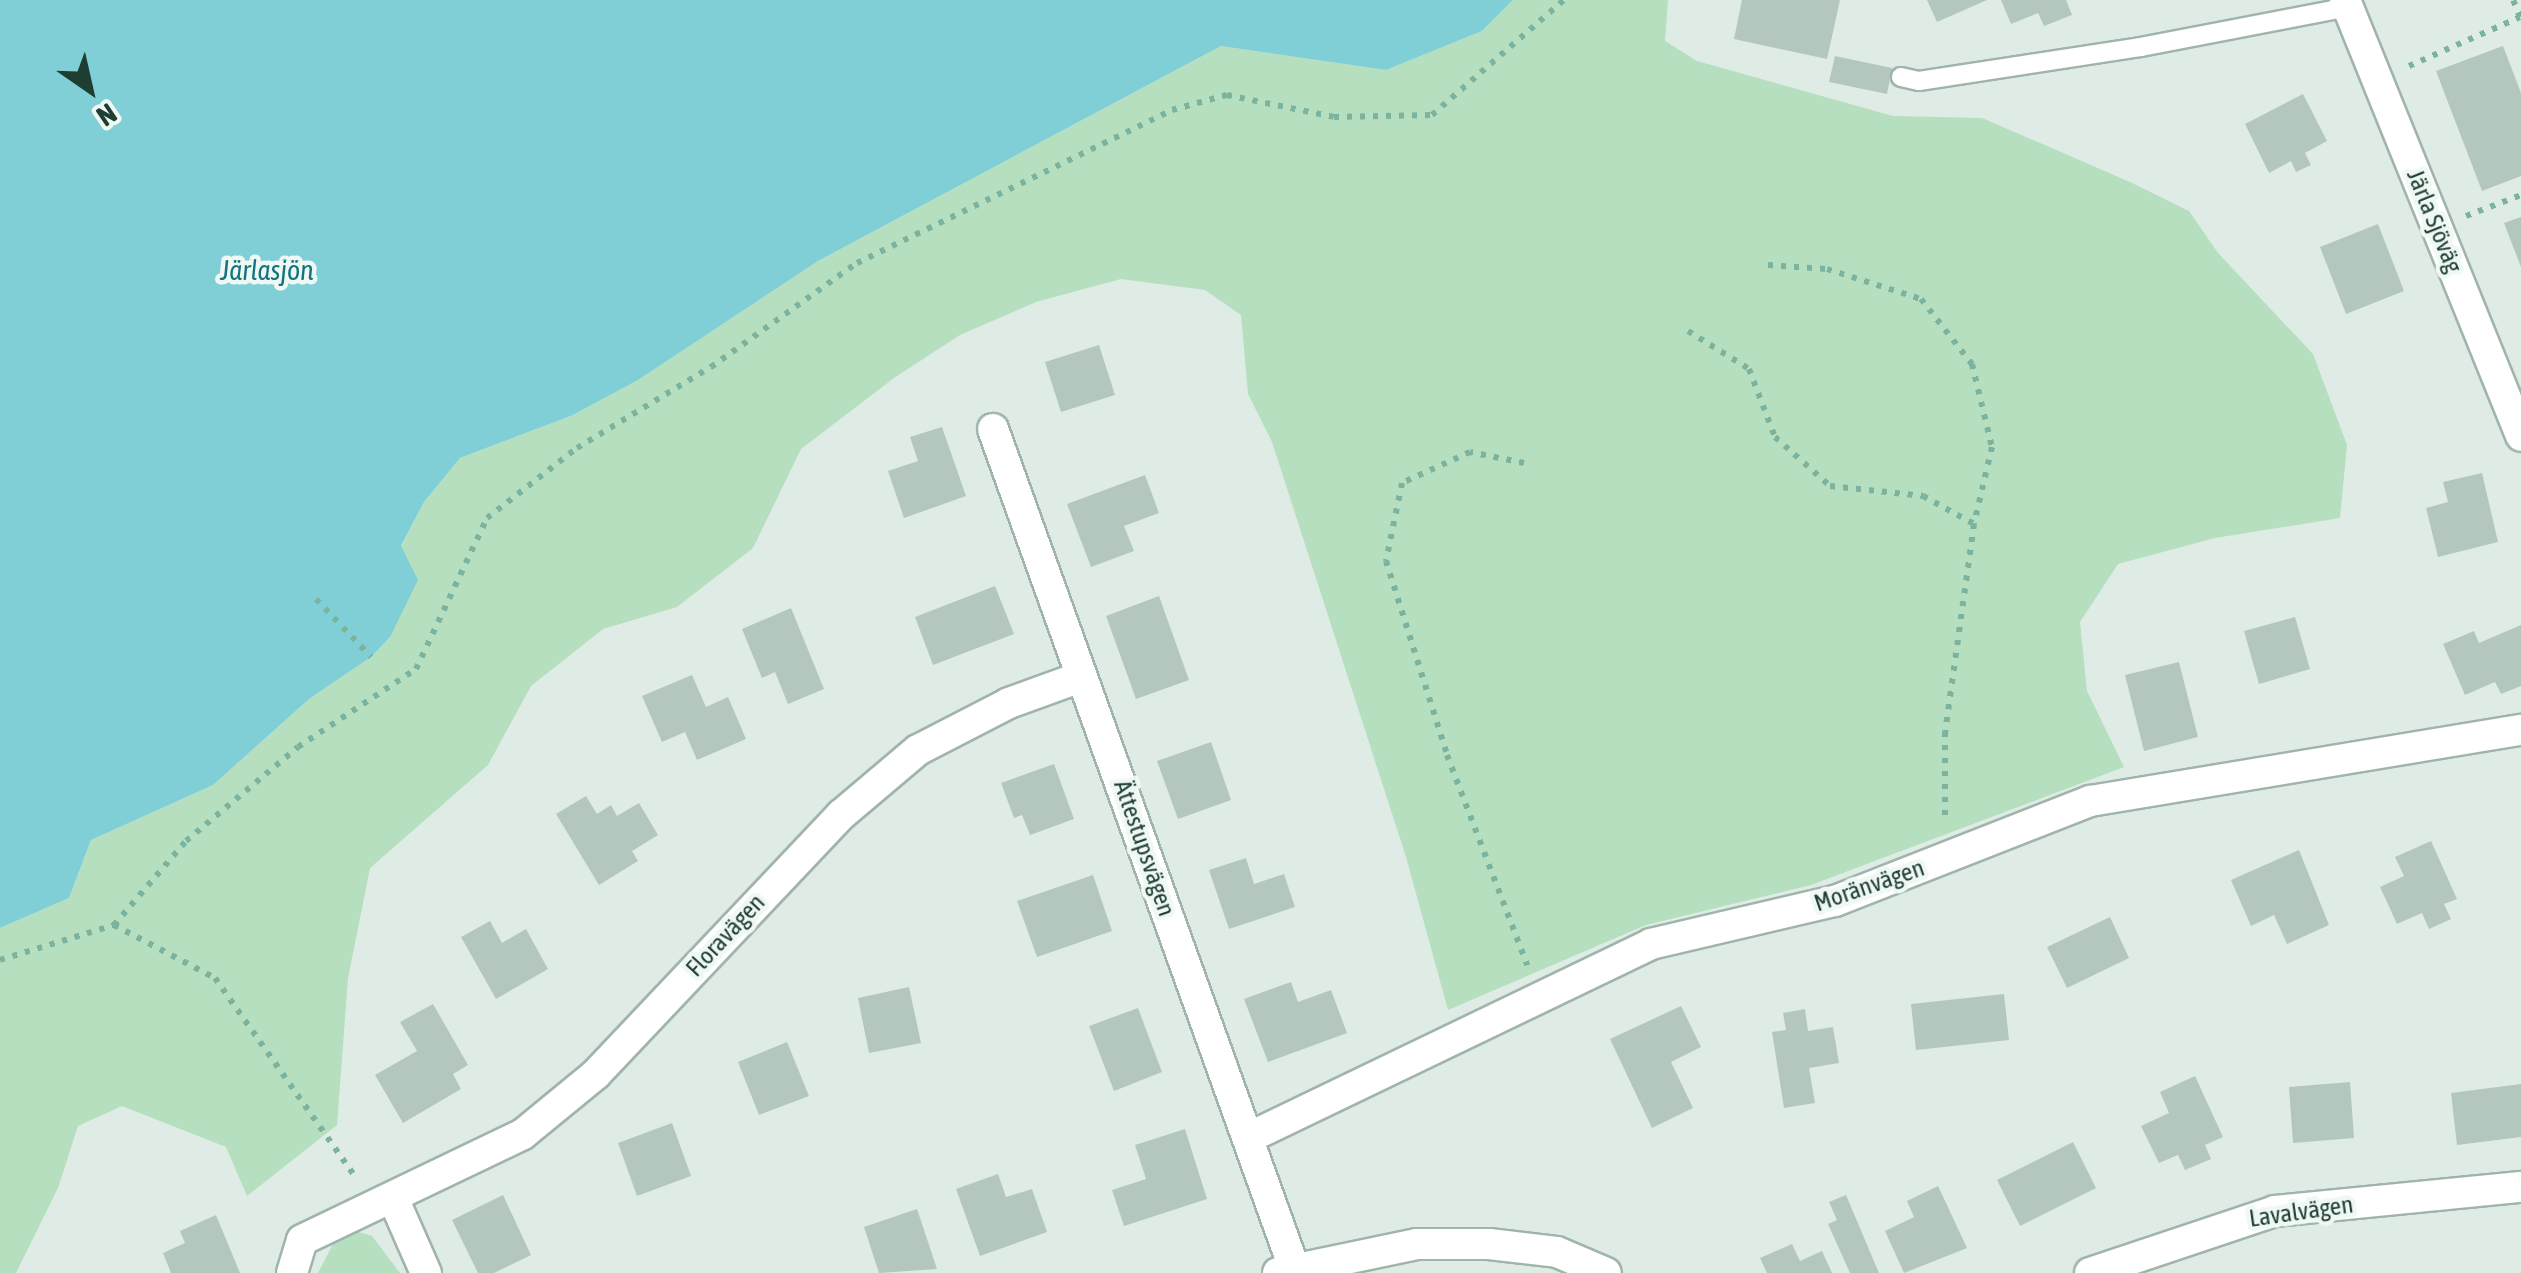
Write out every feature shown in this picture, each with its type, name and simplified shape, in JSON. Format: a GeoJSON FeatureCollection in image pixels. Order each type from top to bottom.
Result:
{"type":"FeatureCollection","features":[{"type":"Feature","properties":{"kind":"street","name":"Järla Sjöväg"},"geometry":{"type":"LineString","coordinates":[[2347,4],[2521,436]]}},
{"type":"Feature","properties":{"kind":"street","name":"Ättestupsvägen"},"geometry":{"type":"LineString","coordinates":[[993,429],[1248,1138],[1286,1271]]}},
{"type":"Feature","properties":{"kind":"street","name":"Floravägen"},"geometry":{"type":"LineString","coordinates":[[292,1273],[302,1240],[523,1134],[596,1074],[829,827],[918,750],[1009,703],[1082,677]]}},
{"type":"Feature","properties":{"kind":"street","name":"Moränvägen"},"geometry":{"type":"LineString","coordinates":[[1248,1138],[1651,944],[1834,901],[2090,801],[2521,730]]}},
{"type":"Feature","properties":{"kind":"street","name":"Lavalvägen"},"geometry":{"type":"LineString","coordinates":[[2090,1273],[2275,1210],[2521,1187]]}},
{"type":"Feature","properties":{"kind":"street"},"geometry":{"type":"LineString","coordinates":[[385,1202],[426,1273]]}},
{"type":"Feature","properties":{"kind":"street"},"geometry":{"type":"LineString","coordinates":[[1286,1271],[1417,1244],[1490,1244],[1557,1252],[1606,1273]]}},
{"type":"Feature","properties":{"kind":"lane","name":"Järla Sjöväg"},"geometry":{"type":"LineString","coordinates":[[1901,77],[1919,81],[2140,48],[2347,4]]}},
{"type":"Feature","properties":{"kind":"path"},"geometry":{"type":"LineString","coordinates":[[0,960],[114,925],[214,817],[298,746],[416,669],[487,518],[577,448],[711,367],[857,263],[1172,110],[1227,95],[1334,117],[1432,115],[1564,0]]}},
{"type":"Feature","properties":{"kind":"path"},"geometry":{"type":"LineString","coordinates":[[2376,80],[2521,18],[2513,0]]}},
{"type":"Feature","properties":{"kind":"path"},"geometry":{"type":"LineString","coordinates":[[2438,226],[2521,195]]}},
{"type":"Feature","properties":{"kind":"path"},"geometry":{"type":"LineString","coordinates":[[1768,265],[1827,270],[1921,299],[1972,364],[1992,447],[1974,524],[1945,732],[1944,858]]}},
{"type":"Feature","properties":{"kind":"path"},"geometry":{"type":"LineString","coordinates":[[1688,331],[1749,368],[1776,437],[1830,486],[1923,496],[1974,524]]}},
{"type":"Feature","properties":{"kind":"path"},"geometry":{"type":"LineString","coordinates":[[1524,463],[1470,452],[1402,483],[1386,561],[1447,755],[1542,998]]}},
{"type":"Feature","properties":{"kind":"path"},"geometry":{"type":"LineString","coordinates":[[316,600],[371,657]]}},
{"type":"Feature","properties":{"kind":"path"},"geometry":{"type":"LineString","coordinates":[[114,925],[214,978],[385,1202]]}},
{"type":"Feature","properties":{"kind":"green space"},"geometry":{"type":"Polygon","coordinates":[[[1513,0],[1668,0],[1665,41],[1697,61],[1893,116],[1982,118],[2130,182],[2189,211],[2218,253],[2313,354],[2347,445],[2340,518],[2215,538],[2118,564],[2080,622],[2087,691],[2124,767],[1811,885],[1646,925],[1448,1010],[1406,857],[1272,442],[1248,394],[1241,315],[1205,290],[1121,279],[1036,302],[960,335],[894,378],[801,449],[753,548],[677,607],[603,629],[531,686],[488,765],[370,868],[348,978],[337,1125],[247,1196],[226,1147],[122,1106],[78,1126],[58,1188],[16,1273],[0,1273],[0,928],[69,898],[91,840],[213,785],[309,699],[371,657],[390,637],[401,547],[424,502],[460,458],[573,415],[638,380],[818,261],[1221,46],[1386,70],[1482,31],[1513,0]]]}},
{"type":"Feature","properties":{"kind":"green space"},"geometry":{"type":"Polygon","coordinates":[[[352,1230],[372,1236],[400,1273],[318,1273],[334,1242],[352,1230]]]}},
{"type":"Feature","properties":{"kind":"water","name":"Järlasjön"},"geometry":{"type":"Polygon","coordinates":[[[0,0],[1513,0],[1482,31],[1386,70],[1221,46],[818,261],[638,380],[573,415],[460,458],[424,502],[401,546],[418,580],[390,637],[371,657],[309,699],[213,785],[91,840],[69,898],[0,928],[0,0]]]}},
{"type":"Feature","properties":{"kind":"building"},"geometry":{"type":"Polygon","coordinates":[[[1742,0],[1840,0],[1827,59],[1734,39],[1742,0]]]}},
{"type":"Feature","properties":{"kind":"building"},"geometry":{"type":"Polygon","coordinates":[[[1927,0],[1987,0],[1937,22],[1927,0]]]}},
{"type":"Feature","properties":{"kind":"building"},"geometry":{"type":"Polygon","coordinates":[[[2001,0],[2066,0],[2072,15],[2044,26],[2038,13],[2011,24],[2001,0]]]}},
{"type":"Feature","properties":{"kind":"building"},"geometry":{"type":"Polygon","coordinates":[[[2503,46],[2521,93],[2521,176],[2482,191],[2436,71],[2503,46]]]}},
{"type":"Feature","properties":{"kind":"building"},"geometry":{"type":"Polygon","coordinates":[[[1835,56],[1892,68],[1887,94],[1829,82],[1835,56]]]}},
{"type":"Feature","properties":{"kind":"building"},"geometry":{"type":"Polygon","coordinates":[[[2303,94],[2327,141],[2305,153],[2311,165],[2296,172],[2291,161],[2269,173],[2245,124],[2303,94]]]}},
{"type":"Feature","properties":{"kind":"building"},"geometry":{"type":"Polygon","coordinates":[[[2521,217],[2521,267],[2504,223],[2521,217]]]}},
{"type":"Feature","properties":{"kind":"building"},"geometry":{"type":"Polygon","coordinates":[[[2378,224],[2404,291],[2346,314],[2320,247],[2378,224]]]}},
{"type":"Feature","properties":{"kind":"building"},"geometry":{"type":"Polygon","coordinates":[[[1099,345],[1115,395],[1061,412],[1045,362],[1099,345]]]}},
{"type":"Feature","properties":{"kind":"building"},"geometry":{"type":"Polygon","coordinates":[[[942,427],[966,496],[904,518],[888,471],[918,461],[910,437],[942,427]]]}},
{"type":"Feature","properties":{"kind":"building"},"geometry":{"type":"Polygon","coordinates":[[[2482,473],[2498,542],[2438,557],[2426,508],[2448,502],[2443,482],[2482,473]]]}},
{"type":"Feature","properties":{"kind":"building"},"geometry":{"type":"Polygon","coordinates":[[[1145,475],[1159,513],[1124,526],[1134,551],[1091,567],[1067,504],[1145,475]]]}},
{"type":"Feature","properties":{"kind":"building"},"geometry":{"type":"Polygon","coordinates":[[[995,586],[1014,634],[933,665],[915,617],[995,586]]]}},
{"type":"Feature","properties":{"kind":"building"},"geometry":{"type":"Polygon","coordinates":[[[1159,596],[1189,680],[1136,699],[1106,616],[1159,596]]]}},
{"type":"Feature","properties":{"kind":"building"},"geometry":{"type":"Polygon","coordinates":[[[791,608],[824,689],[788,704],[775,672],[762,678],[742,629],[791,608]]]}},
{"type":"Feature","properties":{"kind":"building"},"geometry":{"type":"Polygon","coordinates":[[[2295,617],[2310,669],[2259,684],[2244,631],[2295,617]]]}},
{"type":"Feature","properties":{"kind":"building"},"geometry":{"type":"Polygon","coordinates":[[[2521,625],[2521,686],[2501,694],[2495,682],[2465,695],[2443,644],[2474,631],[2479,643],[2521,625]]]}},
{"type":"Feature","properties":{"kind":"building"},"geometry":{"type":"Polygon","coordinates":[[[2179,662],[2198,737],[2144,751],[2125,675],[2179,662]]]}},
{"type":"Feature","properties":{"kind":"building"},"geometry":{"type":"Polygon","coordinates":[[[692,675],[706,707],[728,697],[746,739],[697,760],[685,732],[662,742],[642,696],[692,675]]]}},
{"type":"Feature","properties":{"kind":"building"},"geometry":{"type":"Polygon","coordinates":[[[1211,742],[1231,800],[1178,819],[1157,761],[1211,742]]]}},
{"type":"Feature","properties":{"kind":"building"},"geometry":{"type":"Polygon","coordinates":[[[1054,764],[1074,819],[1030,835],[1022,815],[1014,818],[1001,783],[1054,764]]]}},
{"type":"Feature","properties":{"kind":"building"},"geometry":{"type":"Polygon","coordinates":[[[586,796],[597,814],[611,805],[617,816],[639,803],[658,835],[632,851],[638,861],[599,885],[556,814],[586,796]]]}},
{"type":"Feature","properties":{"kind":"building"},"geometry":{"type":"Polygon","coordinates":[[[2431,841],[2457,899],[2444,904],[2451,919],[2429,929],[2422,913],[2397,924],[2380,887],[2404,876],[2395,857],[2431,841]]]}},
{"type":"Feature","properties":{"kind":"building"},"geometry":{"type":"Polygon","coordinates":[[[2299,850],[2329,925],[2287,944],[2274,915],[2251,926],[2231,880],[2299,850]]]}},
{"type":"Feature","properties":{"kind":"building"},"geometry":{"type":"Polygon","coordinates":[[[1246,858],[1254,884],[1284,874],[1295,907],[1229,929],[1209,870],[1246,858]]]}},
{"type":"Feature","properties":{"kind":"building"},"geometry":{"type":"Polygon","coordinates":[[[1093,875],[1112,931],[1037,957],[1017,901],[1093,875]]]}},
{"type":"Feature","properties":{"kind":"building"},"geometry":{"type":"Polygon","coordinates":[[[2110,917],[2129,958],[2067,988],[2047,947],[2110,917]]]}},
{"type":"Feature","properties":{"kind":"building"},"geometry":{"type":"Polygon","coordinates":[[[490,921],[502,943],[526,929],[548,969],[496,999],[461,937],[490,921]]]}},
{"type":"Feature","properties":{"kind":"building"},"geometry":{"type":"Polygon","coordinates":[[[1291,982],[1298,1002],[1331,990],[1347,1033],[1268,1062],[1244,999],[1291,982]]]}},
{"type":"Feature","properties":{"kind":"building"},"geometry":{"type":"Polygon","coordinates":[[[909,987],[921,1043],[869,1053],[858,998],[909,987]]]}},
{"type":"Feature","properties":{"kind":"building"},"geometry":{"type":"Polygon","coordinates":[[[2004,994],[2009,1040],[1916,1050],[1911,1004],[2004,994]]]}},
{"type":"Feature","properties":{"kind":"building"},"geometry":{"type":"Polygon","coordinates":[[[433,1004],[468,1065],[453,1074],[461,1089],[403,1123],[375,1075],[417,1051],[400,1022],[433,1004]]]}},
{"type":"Feature","properties":{"kind":"building"},"geometry":{"type":"Polygon","coordinates":[[[1681,1006],[1701,1047],[1671,1062],[1693,1108],[1652,1128],[1610,1039],[1681,1006]]]}},
{"type":"Feature","properties":{"kind":"building"},"geometry":{"type":"Polygon","coordinates":[[[1138,1008],[1162,1072],[1114,1091],[1089,1026],[1138,1008]]]}},
{"type":"Feature","properties":{"kind":"building"},"geometry":{"type":"Polygon","coordinates":[[[1805,1009],[1808,1031],[1833,1027],[1839,1063],[1809,1068],[1815,1103],[1784,1108],[1772,1032],[1786,1030],[1783,1013],[1805,1009]]]}},
{"type":"Feature","properties":{"kind":"building"},"geometry":{"type":"Polygon","coordinates":[[[787,1042],[809,1096],[759,1115],[738,1062],[787,1042]]]}},
{"type":"Feature","properties":{"kind":"building"},"geometry":{"type":"Polygon","coordinates":[[[2195,1076],[2223,1137],[2205,1145],[2211,1159],[2185,1170],[2178,1155],[2159,1163],[2141,1126],[2169,1113],[2160,1092],[2195,1076]]]}},
{"type":"Feature","properties":{"kind":"building"},"geometry":{"type":"Polygon","coordinates":[[[2350,1082],[2354,1138],[2293,1143],[2289,1087],[2350,1082]]]}},
{"type":"Feature","properties":{"kind":"building"},"geometry":{"type":"Polygon","coordinates":[[[2521,1084],[2521,1137],[2457,1145],[2451,1093],[2521,1084]]]}},
{"type":"Feature","properties":{"kind":"building"},"geometry":{"type":"Polygon","coordinates":[[[672,1123],[691,1176],[637,1196],[618,1143],[672,1123]]]}},
{"type":"Feature","properties":{"kind":"building"},"geometry":{"type":"Polygon","coordinates":[[[1185,1129],[1207,1199],[1124,1226],[1112,1190],[1146,1179],[1135,1145],[1185,1129]]]}},
{"type":"Feature","properties":{"kind":"building"},"geometry":{"type":"Polygon","coordinates":[[[2073,1142],[2096,1188],[2020,1226],[1997,1180],[2073,1142]]]}},
{"type":"Feature","properties":{"kind":"building"},"geometry":{"type":"Polygon","coordinates":[[[998,1174],[1006,1197],[1032,1189],[1047,1232],[980,1256],[956,1189],[998,1174]]]}},
{"type":"Feature","properties":{"kind":"building"},"geometry":{"type":"Polygon","coordinates":[[[1938,1186],[1967,1248],[1904,1273],[1885,1231],[1914,1217],[1907,1201],[1938,1186]]]}},
{"type":"Feature","properties":{"kind":"building"},"geometry":{"type":"Polygon","coordinates":[[[503,1195],[531,1255],[494,1273],[478,1273],[452,1220],[503,1195]]]}},
{"type":"Feature","properties":{"kind":"building"},"geometry":{"type":"Polygon","coordinates":[[[1846,1195],[1879,1273],[1850,1273],[1828,1224],[1837,1220],[1829,1202],[1846,1195]]]}},
{"type":"Feature","properties":{"kind":"building"},"geometry":{"type":"Polygon","coordinates":[[[917,1209],[937,1269],[879,1273],[864,1227],[917,1209]]]}},
{"type":"Feature","properties":{"kind":"building"},"geometry":{"type":"Polygon","coordinates":[[[216,1215],[240,1273],[171,1273],[163,1253],[185,1243],[180,1231],[216,1215]]]}},
{"type":"Feature","properties":{"kind":"building"},"geometry":{"type":"Polygon","coordinates":[[[1792,1244],[1800,1261],[1822,1251],[1832,1273],[1767,1273],[1760,1258],[1792,1244]]]}}]}
